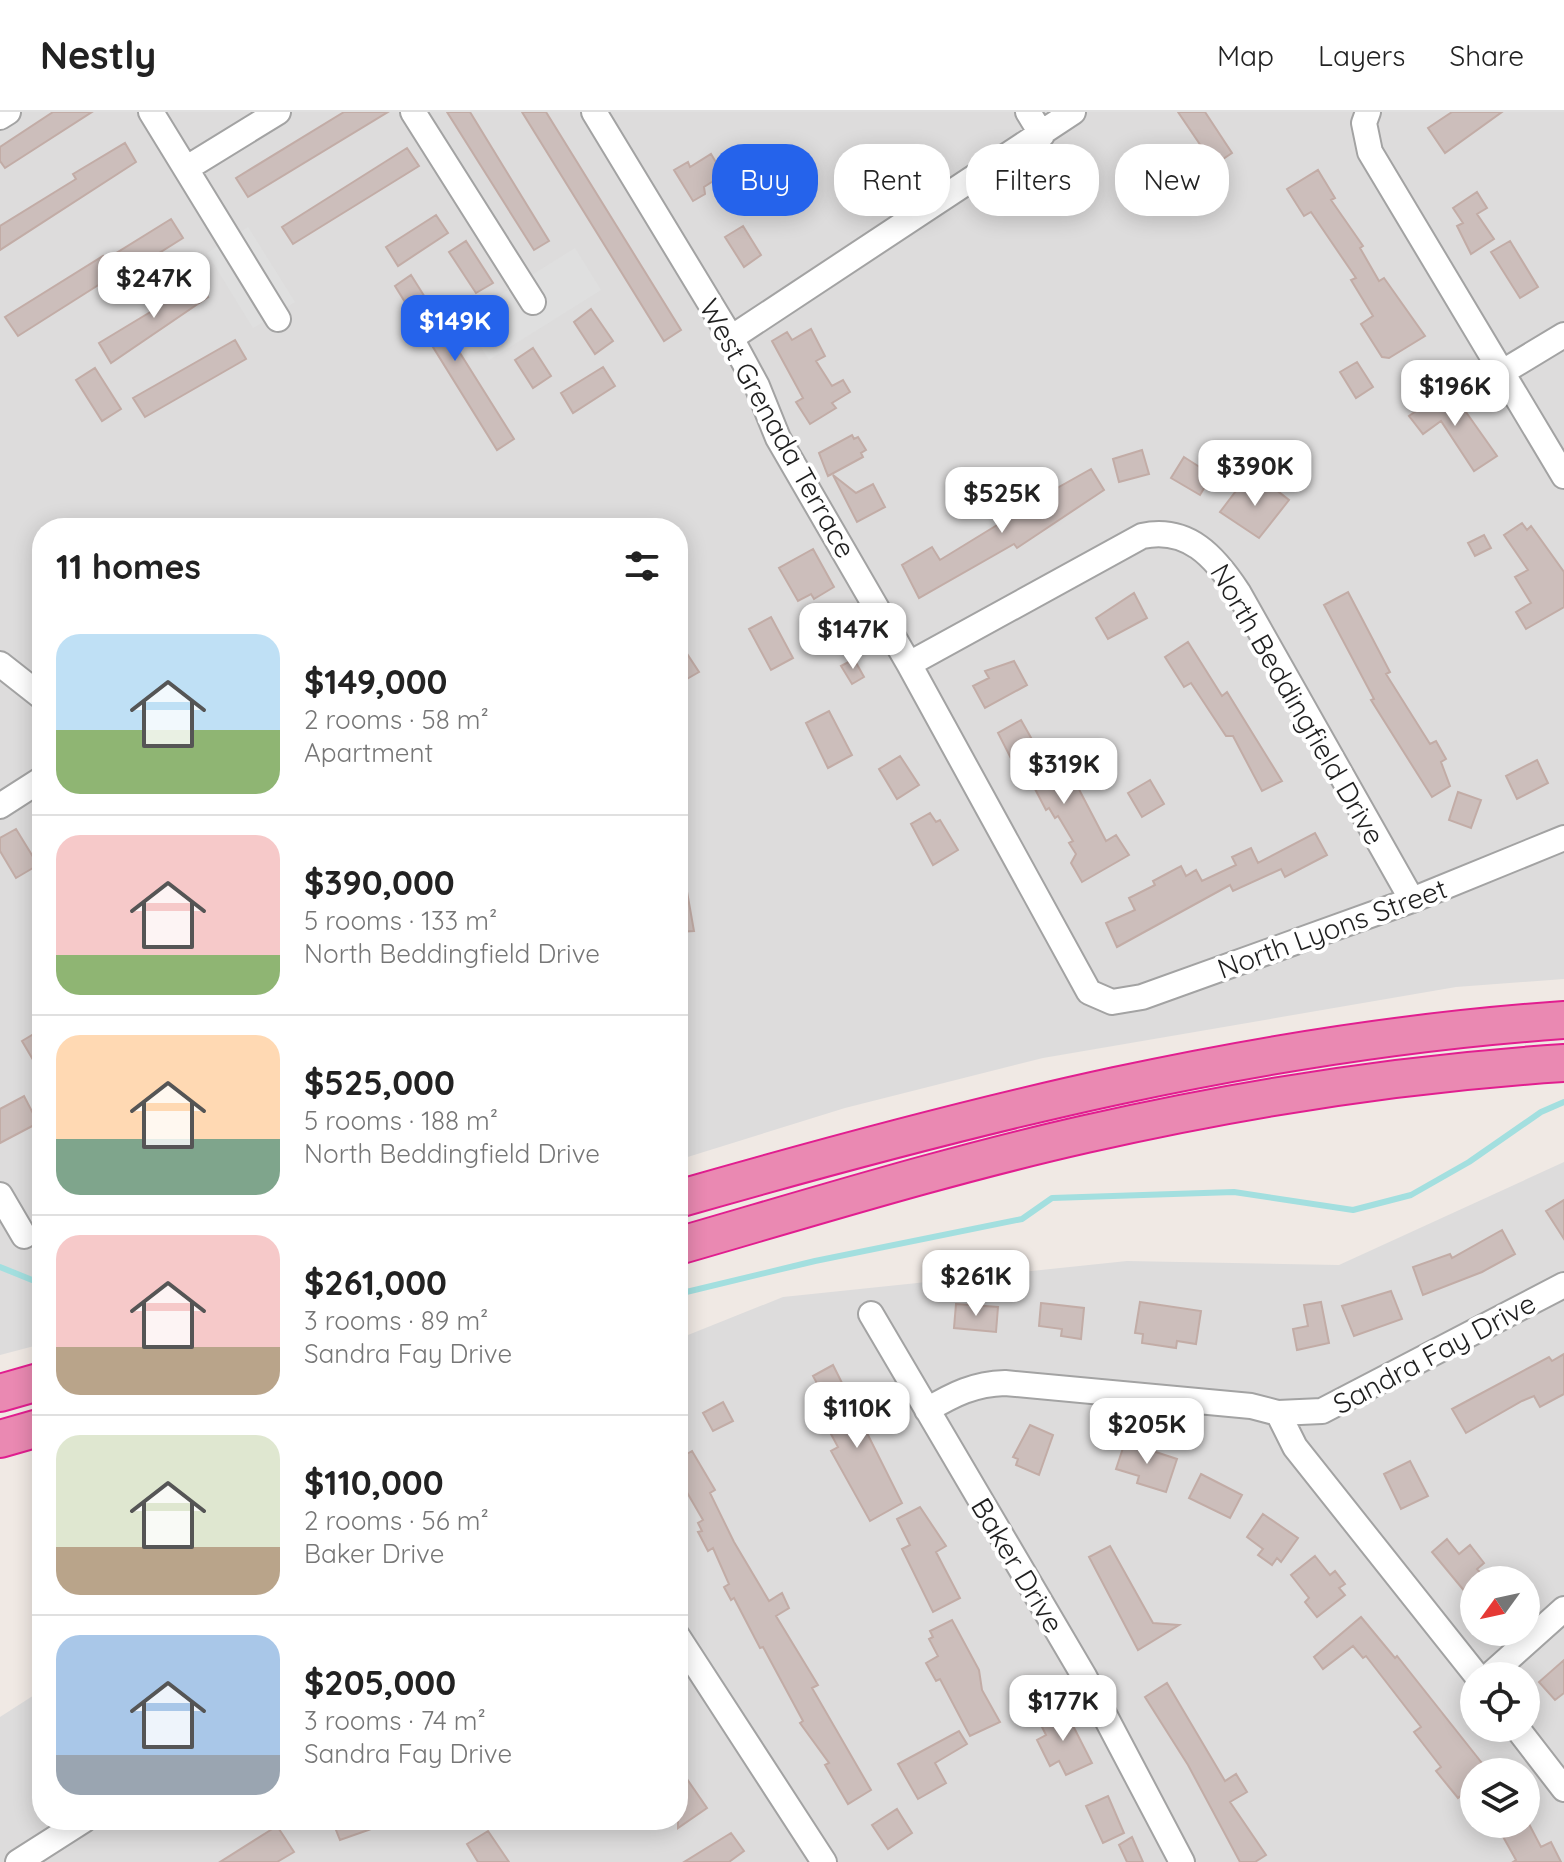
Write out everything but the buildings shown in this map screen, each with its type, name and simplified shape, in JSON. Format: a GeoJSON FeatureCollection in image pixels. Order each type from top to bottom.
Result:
{"type":"FeatureCollection","features":[{"type":"Feature","properties":{"kind":"highway"},"geometry":{"type":"LineString","coordinates":[[688,1196],[912,1133],[1111,1084],[1352,1041],[1564,1020]]}},
{"type":"Feature","properties":{"kind":"highway"},"geometry":{"type":"LineString","coordinates":[[688,1243],[1085,1134],[1177,1115],[1381,1083],[1564,1063]]}},
{"type":"Feature","properties":{"kind":"highway"},"geometry":{"type":"LineString","coordinates":[[0,1393],[32,1384]]}},
{"type":"Feature","properties":{"kind":"highway"},"geometry":{"type":"LineString","coordinates":[[0,1439],[32,1430]]}},
{"type":"Feature","properties":{"kind":"street"},"geometry":{"type":"LineString","coordinates":[[0,117],[8,112]]}},
{"type":"Feature","properties":{"kind":"street"},"geometry":{"type":"LineString","coordinates":[[151,112],[278,319]]}},
{"type":"Feature","properties":{"kind":"street"},"geometry":{"type":"LineString","coordinates":[[187,168],[278,112]]}},
{"type":"Feature","properties":{"kind":"street"},"geometry":{"type":"LineString","coordinates":[[413,112],[533,302]]}},
{"type":"Feature","properties":{"kind":"street","name":"West Grenada Terrace"},"geometry":{"type":"LineString","coordinates":[[594,112],[731,338],[757,386],[778,438],[909,664],[1070,963],[1089,992],[1097,998]]}},
{"type":"Feature","properties":{"kind":"street"},"geometry":{"type":"LineString","coordinates":[[1028,112],[1042,135]]}},
{"type":"Feature","properties":{"kind":"street"},"geometry":{"type":"LineString","coordinates":[[731,338],[1073,112]]}},
{"type":"Feature","properties":{"kind":"street"},"geometry":{"type":"LineString","coordinates":[[1368,112],[1364,123],[1370,152],[1564,476]]}},
{"type":"Feature","properties":{"kind":"street"},"geometry":{"type":"LineString","coordinates":[[1501,373],[1564,335]]}},
{"type":"Feature","properties":{"kind":"street","name":"North Beddingfield Drive"},"geometry":{"type":"LineString","coordinates":[[909,664],[1142,536],[1154,533],[1181,536],[1210,554],[1238,592],[1412,900]]}},
{"type":"Feature","properties":{"kind":"street"},"geometry":{"type":"LineString","coordinates":[[0,664],[32,689]]}},
{"type":"Feature","properties":{"kind":"street"},"geometry":{"type":"LineString","coordinates":[[0,806],[32,785]]}},
{"type":"Feature","properties":{"kind":"street","name":"North Lyons Street"},"geometry":{"type":"LineString","coordinates":[[1097,998],[1112,1002],[1142,997],[1412,900],[1564,838]]}},
{"type":"Feature","properties":{"kind":"street"},"geometry":{"type":"LineString","coordinates":[[0,1195],[24,1236]]}},
{"type":"Feature","properties":{"kind":"street","name":"Sandra Fay Drive"},"geometry":{"type":"LineString","coordinates":[[927,1410],[960,1390],[982,1383],[1005,1383],[1251,1406],[1278,1413],[1322,1411],[1564,1285]]}},
{"type":"Feature","properties":{"kind":"street","name":"Baker Drive"},"geometry":{"type":"LineString","coordinates":[[871,1314],[1084,1676],[1182,1862]]}},
{"type":"Feature","properties":{"kind":"street"},"geometry":{"type":"LineString","coordinates":[[1278,1413],[1295,1447],[1466,1662]]}},
{"type":"Feature","properties":{"kind":"street"},"geometry":{"type":"LineString","coordinates":[[1505,1662],[1564,1609]]}},
{"type":"Feature","properties":{"kind":"street"},"geometry":{"type":"LineString","coordinates":[[688,1652],[824,1862]]}},
{"type":"Feature","properties":{"kind":"street"},"geometry":{"type":"LineString","coordinates":[[1528,1742],[1564,1789]]}},
{"type":"Feature","properties":{"kind":"street"},"geometry":{"type":"LineString","coordinates":[[18,1862],[68,1830]]}},
{"type":"Feature","properties":{"kind":"shaded area"},"geometry":{"type":"Polygon","coordinates":[[[0,112],[1564,112],[1564,979],[1456,987],[1043,1058],[845,1108],[688,1157],[688,518],[32,518],[32,1347],[0,1355],[0,112]]]}},
{"type":"Feature","properties":{"kind":"shaded area"},"geometry":{"type":"Polygon","coordinates":[[[248,227],[295,302],[253,328],[207,253],[248,227]]]}},
{"type":"Feature","properties":{"kind":"shaded area"},"geometry":{"type":"Polygon","coordinates":[[[575,248],[601,290],[489,360],[463,318],[575,248]]]}},
{"type":"Feature","properties":{"kind":"shaded area"},"geometry":{"type":"Polygon","coordinates":[[[1564,1162],[1564,1862],[0,1862],[0,1717],[32,1696],[32,1830],[688,1830],[688,1335],[783,1297],[1127,1261],[1339,1265],[1564,1162]]]}},
{"type":"Feature","properties":{"kind":"waterway"},"geometry":{"type":"LineString","coordinates":[[688,1292],[815,1261],[1022,1219],[1052,1198],[1234,1192],[1353,1210],[1411,1195],[1469,1162],[1541,1112],[1564,1102]]}},
{"type":"Feature","properties":{"kind":"waterway"},"geometry":{"type":"LineString","coordinates":[[0,1267],[32,1280]]}}]}
